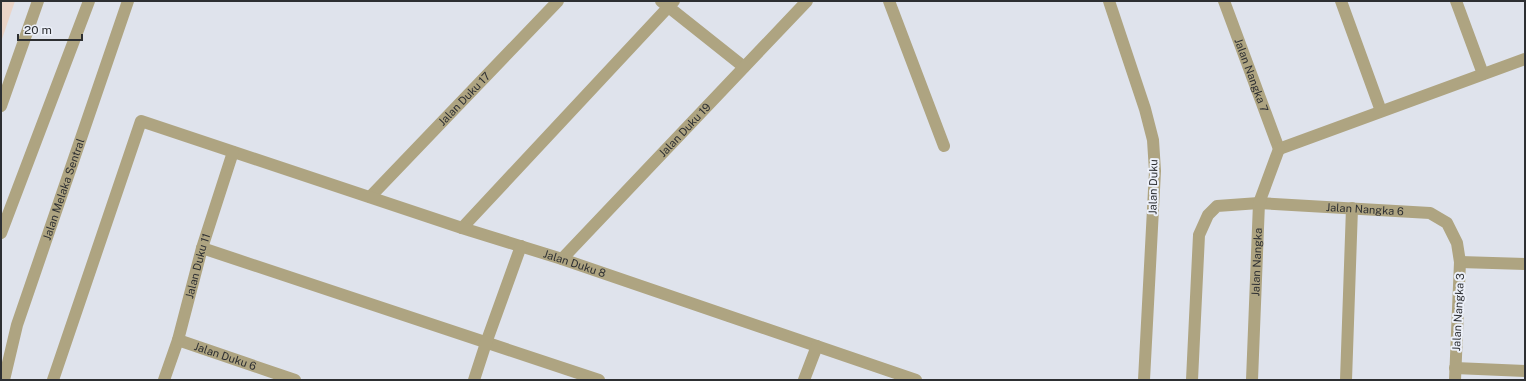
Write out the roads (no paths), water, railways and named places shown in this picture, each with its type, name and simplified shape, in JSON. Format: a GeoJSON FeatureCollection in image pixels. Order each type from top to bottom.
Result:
{"type":"FeatureCollection","features":[{"type":"Feature","properties":{"kind":"street"},"geometry":{"type":"LineString","coordinates":[[1,106],[38,1]]}},
{"type":"Feature","properties":{"kind":"street"},"geometry":{"type":"LineString","coordinates":[[1,233],[89,1]]}},
{"type":"Feature","properties":{"kind":"street","name":"Jalan Melaka Sentral"},"geometry":{"type":"LineString","coordinates":[[4,380],[17,325],[128,1]]}},
{"type":"Feature","properties":{"kind":"street","name":"Jalan Duku 17"},"geometry":{"type":"LineString","coordinates":[[370,197],[558,1]]}},
{"type":"Feature","properties":{"kind":"street","name":"Jalan Duku 19"},"geometry":{"type":"LineString","coordinates":[[562,258],[807,1]]}},
{"type":"Feature","properties":{"kind":"street"},"geometry":{"type":"LineString","coordinates":[[889,1],[944,146]]}},
{"type":"Feature","properties":{"kind":"street","name":"Jalan Duku"},"geometry":{"type":"LineString","coordinates":[[1109,1],[1145,109],[1153,140],[1155,171],[1144,380]]}},
{"type":"Feature","properties":{"kind":"street","name":"Jalan Nangka 7"},"geometry":{"type":"LineString","coordinates":[[1224,1],[1279,149]]}},
{"type":"Feature","properties":{"kind":"street"},"geometry":{"type":"LineString","coordinates":[[1341,1],[1381,111]]}},
{"type":"Feature","properties":{"kind":"street"},"geometry":{"type":"LineString","coordinates":[[1456,1],[1483,74]]}},
{"type":"Feature","properties":{"kind":"street"},"geometry":{"type":"LineString","coordinates":[[462,228],[668,3],[744,67]]}},
{"type":"Feature","properties":{"kind":"street"},"geometry":{"type":"LineString","coordinates":[[1279,149],[1525,59]]}},
{"type":"Feature","properties":{"kind":"street","name":"Jalan Duku 8"},"geometry":{"type":"LineString","coordinates":[[53,380],[141,121],[462,228],[562,258],[916,380]]}},
{"type":"Feature","properties":{"kind":"street","name":"Jalan Nangka"},"geometry":{"type":"LineString","coordinates":[[1252,380],[1259,203],[1279,149]]}},
{"type":"Feature","properties":{"kind":"street","name":"Jalan Duku 11"},"geometry":{"type":"LineString","coordinates":[[164,380],[178,340],[202,248],[233,152]]}},
{"type":"Feature","properties":{"kind":"street"},"geometry":{"type":"LineString","coordinates":[[1192,380],[1199,235],[1208,215],[1217,206],[1259,203]]}},
{"type":"Feature","properties":{"kind":"street","name":"Jalan Nangka 6"},"geometry":{"type":"LineString","coordinates":[[1259,203],[1430,214],[1447,223],[1457,243]]}},
{"type":"Feature","properties":{"kind":"street"},"geometry":{"type":"LineString","coordinates":[[1346,380],[1352,208]]}},
{"type":"Feature","properties":{"kind":"street","name":"Jalan Nangka 3"},"geometry":{"type":"LineString","coordinates":[[1455,380],[1460,262],[1457,243]]}},
{"type":"Feature","properties":{"kind":"street"},"geometry":{"type":"LineString","coordinates":[[474,380],[521,246]]}},
{"type":"Feature","properties":{"kind":"street"},"geometry":{"type":"LineString","coordinates":[[202,248],[599,380]]}},
{"type":"Feature","properties":{"kind":"street"},"geometry":{"type":"LineString","coordinates":[[1460,262],[1525,264]]}},
{"type":"Feature","properties":{"kind":"street","name":"Jalan Duku 6"},"geometry":{"type":"LineString","coordinates":[[178,340],[295,380]]}},
{"type":"Feature","properties":{"kind":"street"},"geometry":{"type":"LineString","coordinates":[[804,380],[817,346]]}},
{"type":"Feature","properties":{"kind":"street"},"geometry":{"type":"LineString","coordinates":[[1455,368],[1525,371]]}}]}
